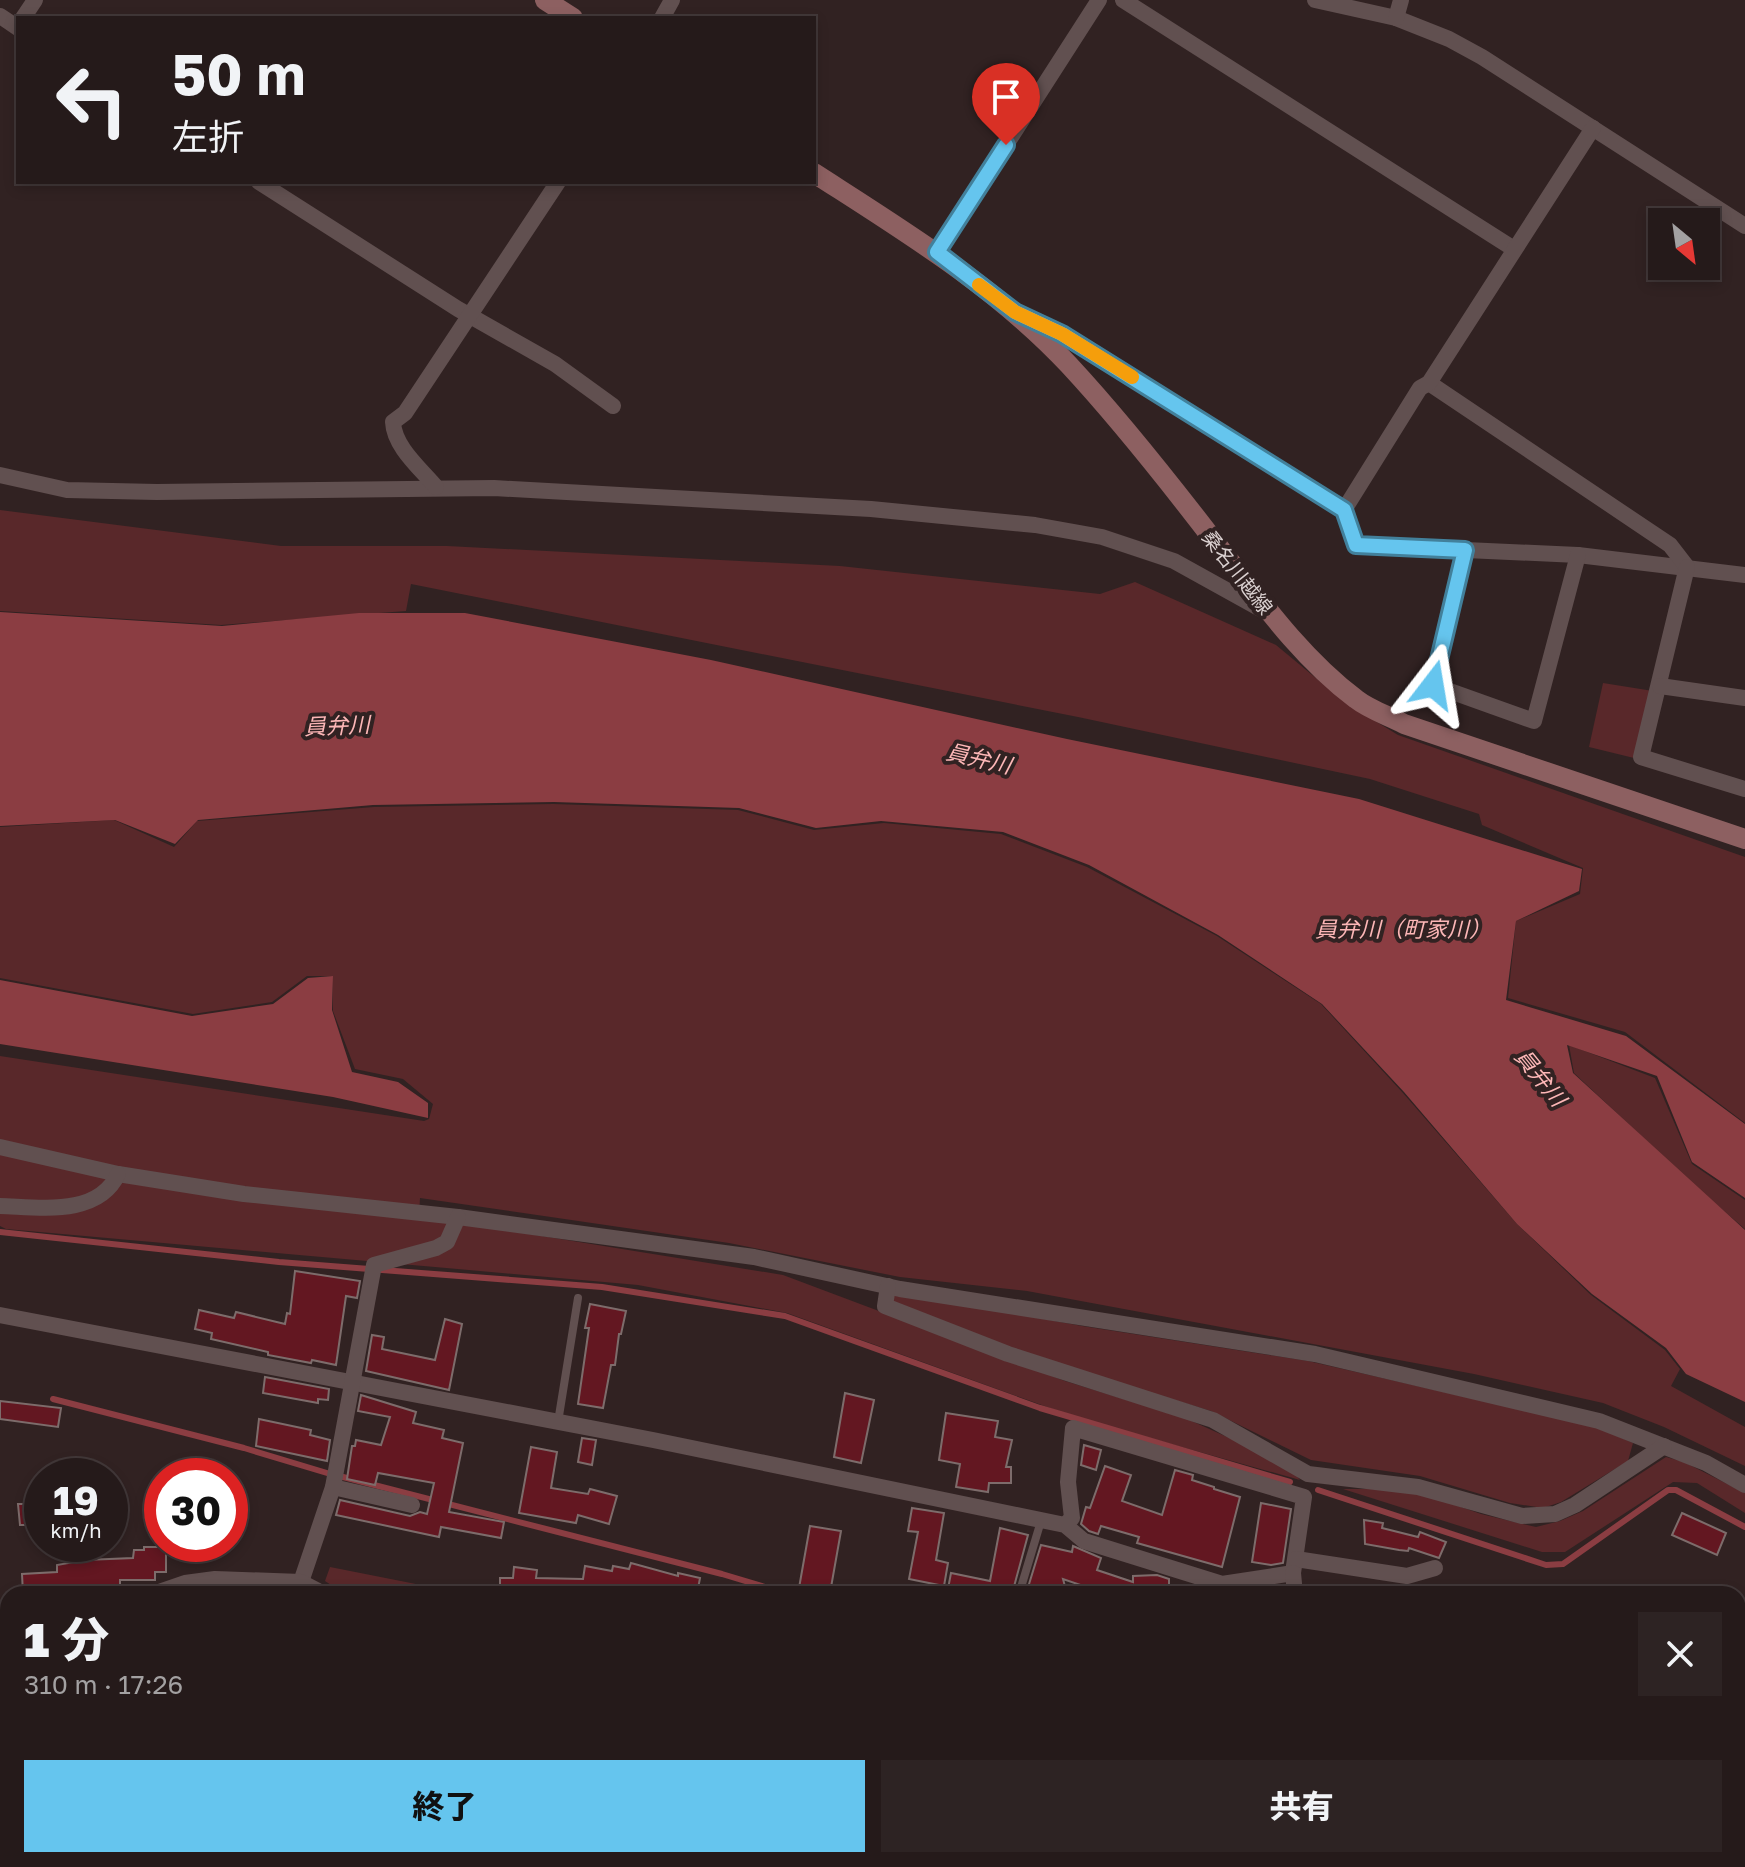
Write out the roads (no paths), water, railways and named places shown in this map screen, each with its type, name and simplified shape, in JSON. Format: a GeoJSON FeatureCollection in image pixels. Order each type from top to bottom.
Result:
{"type":"FeatureCollection","features":[{"type":"Feature","properties":{"kind":"main road"},"geometry":{"type":"LineString","coordinates":[[545,0],[570,16]]}},
{"type":"Feature","properties":{"kind":"main road","name":"桑名川越線"},"geometry":{"type":"LineString","coordinates":[[816,174],[937,252],[1015,312],[1069,365],[1168,480],[1271,615],[1318,665],[1358,701],[1404,724],[1745,839]]}},
{"type":"Feature","properties":{"kind":"street"},"geometry":{"type":"LineString","coordinates":[[937,252],[1099,0]]}},
{"type":"Feature","properties":{"kind":"street"},"geometry":{"type":"LineString","coordinates":[[1123,0],[1514,249]]}},
{"type":"Feature","properties":{"kind":"street"},"geometry":{"type":"LineString","coordinates":[[1315,0],[1396,18],[1449,39],[1482,57],[1745,226]]}},
{"type":"Feature","properties":{"kind":"street"},"geometry":{"type":"LineString","coordinates":[[1396,18],[1401,0]]}},
{"type":"Feature","properties":{"kind":"street"},"geometry":{"type":"LineString","coordinates":[[1344,510],[1420,388],[1429,383],[1593,128]]}},
{"type":"Feature","properties":{"kind":"street"},"geometry":{"type":"LineString","coordinates":[[262,184],[458,309],[555,364],[613,406]]}},
{"type":"Feature","properties":{"kind":"street"},"geometry":{"type":"LineString","coordinates":[[436,487],[407,454],[393,429],[393,422],[405,413],[557,184]]}},
{"type":"Feature","properties":{"kind":"street"},"geometry":{"type":"LineString","coordinates":[[1015,312],[1062,334],[1344,510],[1356,545],[1578,555],[1745,575]]}},
{"type":"Feature","properties":{"kind":"street"},"geometry":{"type":"LineString","coordinates":[[1429,383],[1670,545],[1687,567]]}},
{"type":"Feature","properties":{"kind":"street"},"geometry":{"type":"LineString","coordinates":[[0,475],[82,491],[436,487],[871,509],[1035,525],[1102,537],[1174,561],[1271,615]]}},
{"type":"Feature","properties":{"kind":"street"},"geometry":{"type":"LineString","coordinates":[[1465,550],[1433,685],[1534,721],[1578,555]]}},
{"type":"Feature","properties":{"kind":"street"},"geometry":{"type":"LineString","coordinates":[[1687,567],[1641,757],[1745,789]]}},
{"type":"Feature","properties":{"kind":"street"},"geometry":{"type":"LineString","coordinates":[[1660,686],[1745,698]]}},
{"type":"Feature","properties":{"kind":"street"},"geometry":{"type":"LineString","coordinates":[[0,1147],[118,1174],[244,1194],[458,1217],[754,1257],[888,1286],[1315,1354],[1599,1421],[1706,1463],[1745,1485]]}},
{"type":"Feature","properties":{"kind":"street"},"geometry":{"type":"LineString","coordinates":[[0,1206],[79,1206],[113,1186],[118,1174]]}},
{"type":"Feature","properties":{"kind":"street"},"geometry":{"type":"LineString","coordinates":[[301,1582],[333,1487],[373,1271],[447,1242],[458,1217]]}},
{"type":"Feature","properties":{"kind":"street"},"geometry":{"type":"LineString","coordinates":[[888,1286],[885,1306],[1008,1354],[1213,1420],[1308,1474],[1418,1487],[1522,1516],[1555,1514],[1575,1505],[1664,1446]]}},
{"type":"Feature","properties":{"kind":"street"},"geometry":{"type":"LineString","coordinates":[[0,1315],[558,1422],[1065,1525],[1084,1541],[1222,1584],[1294,1566],[1407,1576],[1435,1568]]}},
{"type":"Feature","properties":{"kind":"street"},"geometry":{"type":"LineString","coordinates":[[1065,1525],[1072,1518],[1068,1482],[1073,1428],[1304,1497]]}},
{"type":"Feature","properties":{"kind":"street"},"geometry":{"type":"LineString","coordinates":[[1295,1586],[1294,1566],[1308,1474]]}},
{"type":"Feature","properties":{"kind":"street"},"geometry":{"type":"LineString","coordinates":[[333,1487],[412,1505]]}},
{"type":"Feature","properties":{"kind":"street"},"geometry":{"type":"LineString","coordinates":[[233,1586],[301,1582],[309,1586]]}},
{"type":"Feature","properties":{"kind":"street"},"geometry":{"type":"LineString","coordinates":[[176,1586],[185,1583],[208,1586]]}},
{"type":"Feature","properties":{"kind":"lane"},"geometry":{"type":"LineString","coordinates":[[558,1422],[578,1298]]}},
{"type":"Feature","properties":{"kind":"lane"},"geometry":{"type":"LineString","coordinates":[[1021,1586],[1041,1520]]}},
{"type":"Feature","properties":{"kind":"water","name":"員弁川（町家川）"},"geometry":{"type":"Polygon","coordinates":[[[0,612],[222,626],[359,613],[465,613],[711,660],[1067,739],[1359,799],[1582,869],[1579,891],[1516,921],[1506,1000],[1626,1036],[1745,1124],[1745,1198],[1692,1162],[1657,1076],[1567,1045],[1573,1073],[1745,1230],[1745,1402],[1686,1374],[1666,1348],[1592,1294],[1517,1224],[1404,1092],[1322,1004],[1218,935],[1089,865],[1003,832],[881,821],[816,828],[739,808],[554,802],[373,805],[198,820],[175,844],[115,820],[0,826],[0,612]]]}},
{"type":"Feature","properties":{"kind":"water"},"geometry":{"type":"Polygon","coordinates":[[[333,976],[332,1010],[352,1072],[398,1082],[428,1103],[428,1118],[333,1097],[0,1044],[0,980],[192,1016],[273,1004],[308,978],[333,976]]]}},
{"type":"Feature","properties":{"kind":"waterway"},"geometry":{"type":"LineString","coordinates":[[0,1232],[279,1262],[602,1287],[785,1316],[1040,1408],[1290,1482]]}},
{"type":"Feature","properties":{"kind":"waterway"},"geometry":{"type":"LineString","coordinates":[[53,1399],[244,1448],[327,1473]]}},
{"type":"Feature","properties":{"kind":"waterway"},"geometry":{"type":"LineString","coordinates":[[343,1477],[762,1586]]}},
{"type":"Feature","properties":{"kind":"waterway"},"geometry":{"type":"LineString","coordinates":[[1318,1490],[1546,1565],[1563,1564],[1668,1490],[1676,1490],[1745,1527]]}},
{"type":"Feature","properties":{"kind":"water label","name":"員弁川"},"geometry":{"type":"Point","coordinates":[337,725]}},
{"type":"Feature","properties":{"kind":"water label","name":"員弁川"},"geometry":{"type":"Point","coordinates":[979,758]}},
{"type":"Feature","properties":{"kind":"water label","name":"員弁川"},"geometry":{"type":"Point","coordinates":[1541,1077]}}]}
